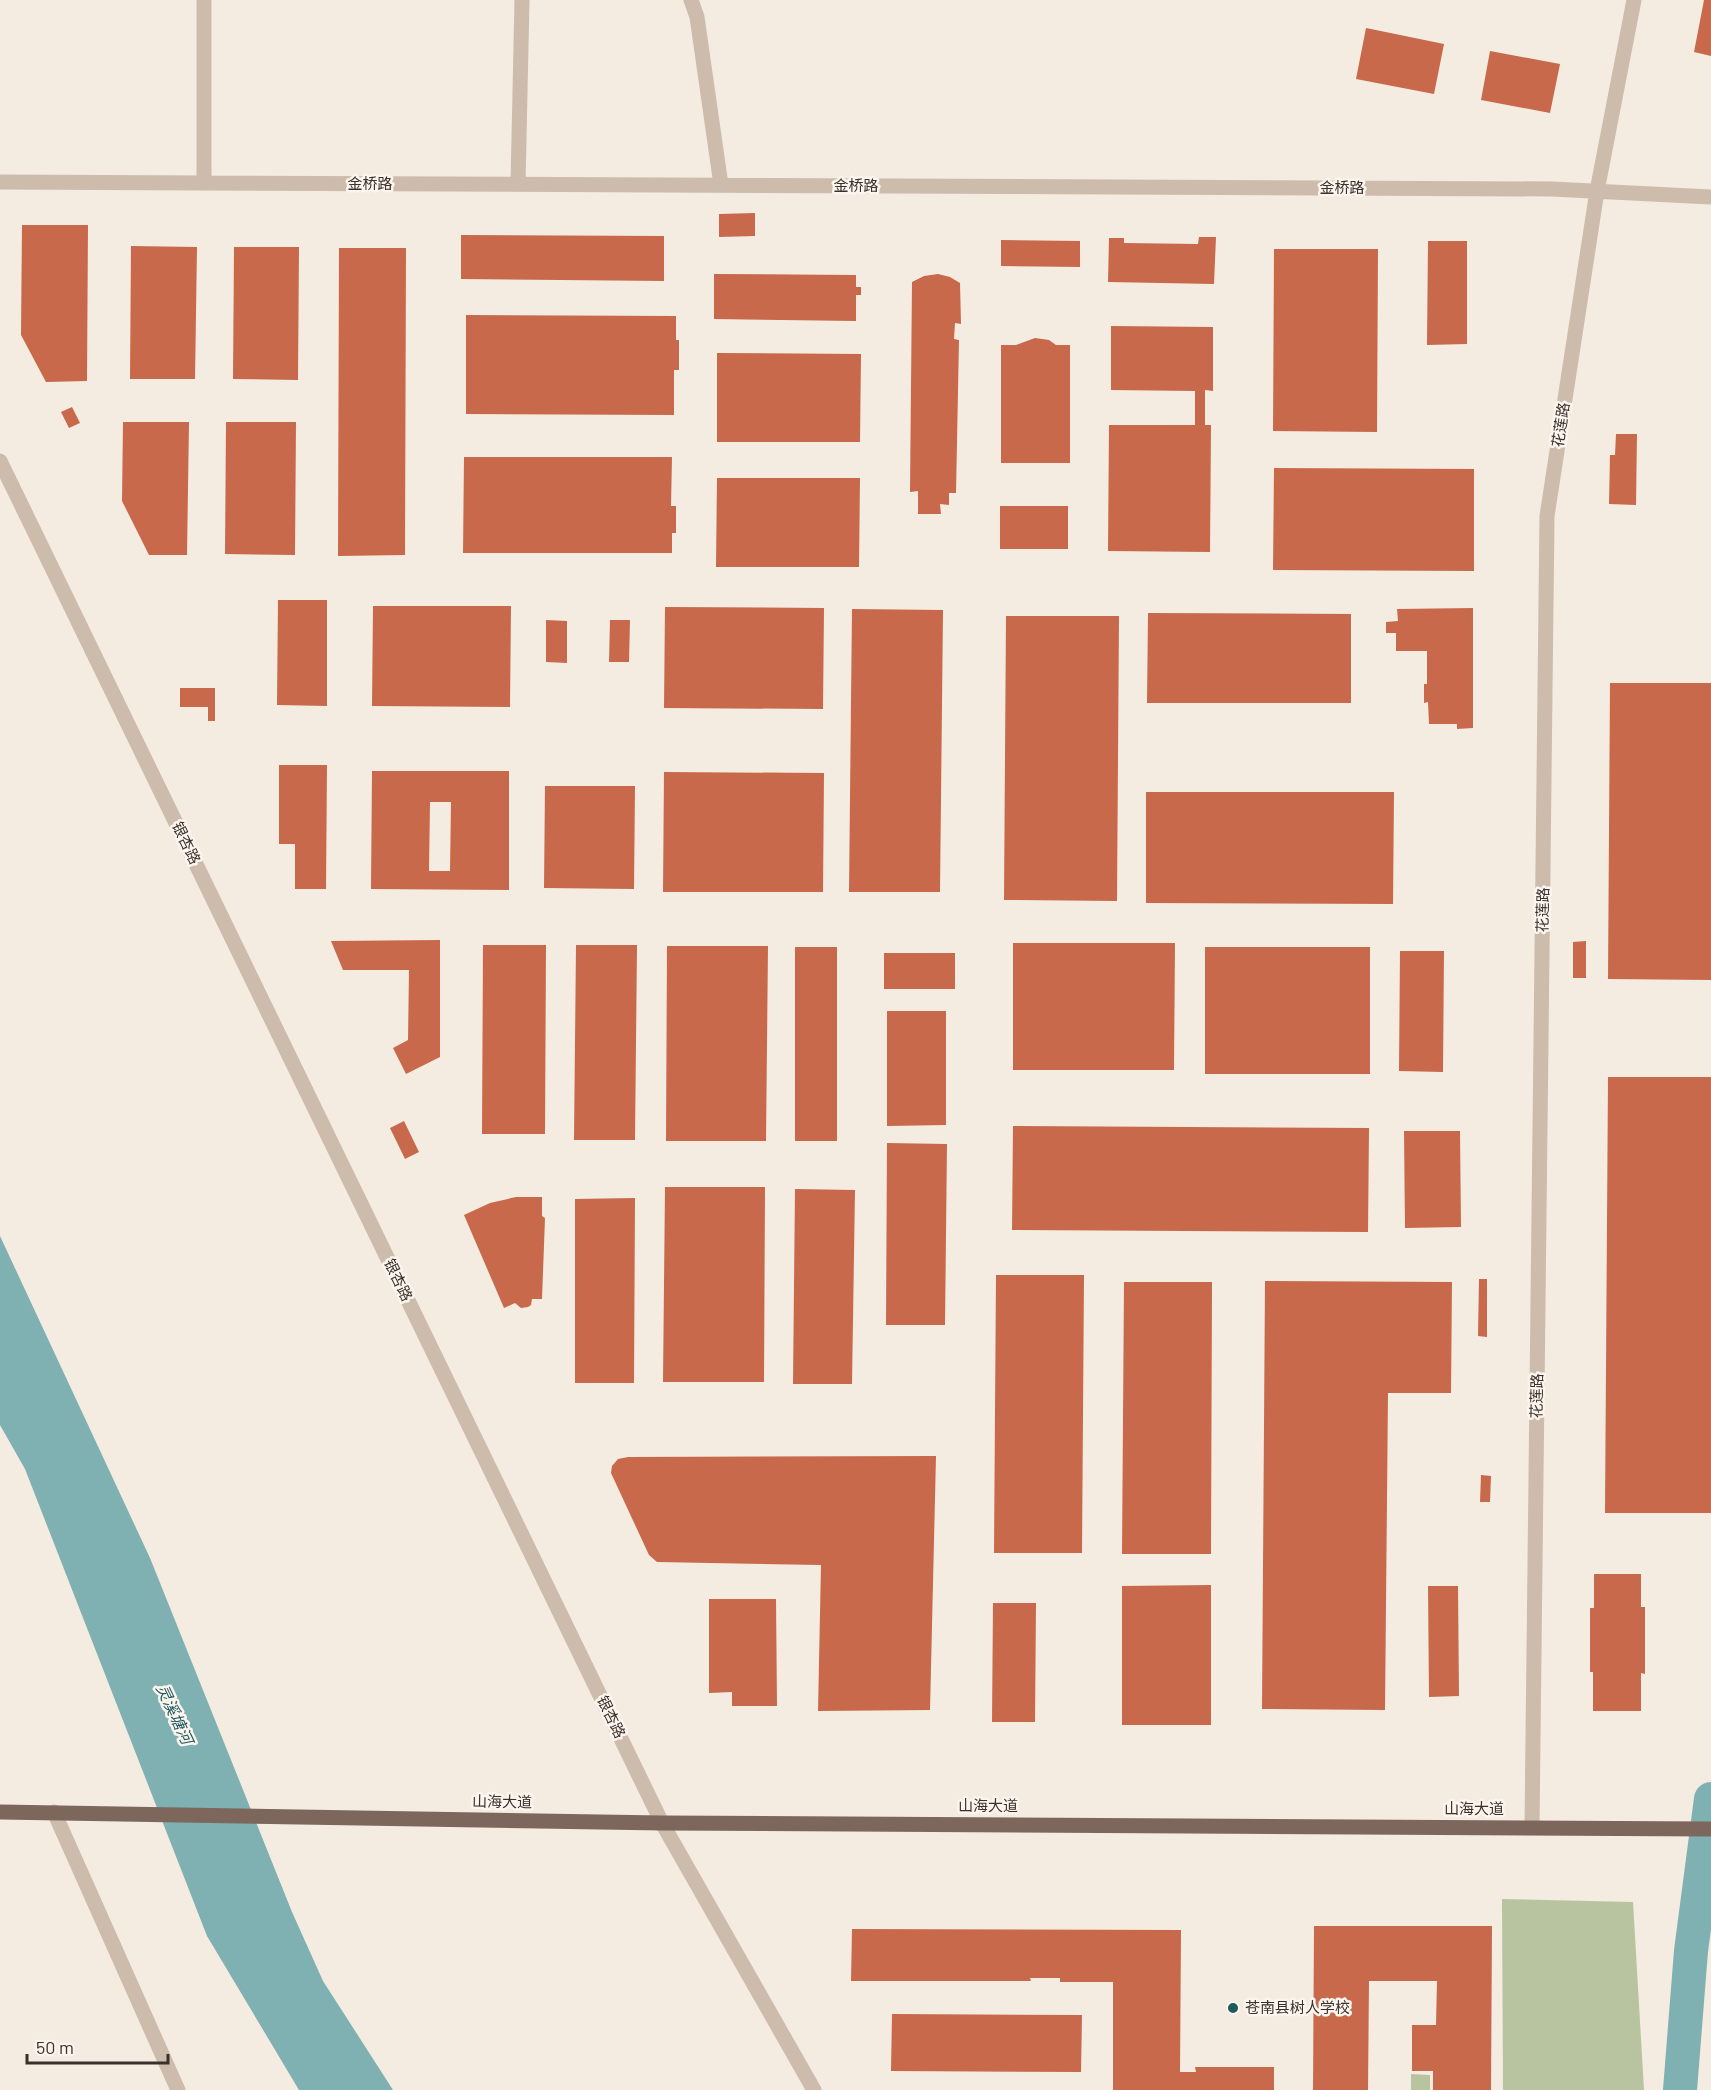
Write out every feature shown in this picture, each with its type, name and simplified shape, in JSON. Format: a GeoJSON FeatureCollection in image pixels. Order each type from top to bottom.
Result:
{"type":"FeatureCollection","features":[{"type":"Feature","properties":{"kind":"main road"},"geometry":{"type":"LineString","coordinates":[[0,1812],[54,1812]]}},
{"type":"Feature","properties":{"kind":"main road","name":"山海大道"},"geometry":{"type":"LineString","coordinates":[[54,1812],[662,1823],[1711,1829]]}},
{"type":"Feature","properties":{"kind":"street"},"geometry":{"type":"LineString","coordinates":[[204,0],[204,183]]}},
{"type":"Feature","properties":{"kind":"street"},"geometry":{"type":"LineString","coordinates":[[518,184],[522,0]]}},
{"type":"Feature","properties":{"kind":"street"},"geometry":{"type":"LineString","coordinates":[[691,0],[697,17],[721,185]]}},
{"type":"Feature","properties":{"kind":"street","name":"花莲路"},"geometry":{"type":"LineString","coordinates":[[1532,1827],[1547,516],[1597,191],[1634,0]]}},
{"type":"Feature","properties":{"kind":"street","name":"金桥路"},"geometry":{"type":"LineString","coordinates":[[0,182],[1540,189],[1711,197]]}},
{"type":"Feature","properties":{"kind":"street","name":"银杏路"},"geometry":{"type":"LineString","coordinates":[[0,460],[662,1823],[814,2090]]}},
{"type":"Feature","properties":{"kind":"street"},"geometry":{"type":"LineString","coordinates":[[54,1812],[178,2090]]}},
{"type":"Feature","properties":{"kind":"green space"},"geometry":{"type":"Polygon","coordinates":[[[1502,1899],[1633,1902],[1644,2090],[1503,2090],[1502,1899]]]}},
{"type":"Feature","properties":{"kind":"green space"},"geometry":{"type":"Polygon","coordinates":[[[1411,2074],[1430,2075],[1430,2090],[1411,2090],[1411,2074]]]}},
{"type":"Feature","properties":{"kind":"water","name":"灵溪塘河"},"geometry":{"type":"Polygon","coordinates":[[[0,1236],[150,1558],[292,1912],[323,1981],[393,2090],[299,2090],[207,1936],[25,1469],[0,1425],[0,1236]]]}},
{"type":"Feature","properties":{"kind":"building"},"geometry":{"type":"Polygon","coordinates":[[[1704,0],[1711,0],[1711,56],[1694,52],[1704,0]]]}},
{"type":"Feature","properties":{"kind":"building"},"geometry":{"type":"Polygon","coordinates":[[[1366,28],[1444,44],[1434,94],[1356,79],[1366,28]]]}},
{"type":"Feature","properties":{"kind":"building"},"geometry":{"type":"Polygon","coordinates":[[[1490,51],[1560,64],[1550,113],[1481,100],[1490,51]]]}},
{"type":"Feature","properties":{"kind":"building"},"geometry":{"type":"Polygon","coordinates":[[[755,213],[755,236],[719,237],[719,214],[755,213]]]}},
{"type":"Feature","properties":{"kind":"building"},"geometry":{"type":"Polygon","coordinates":[[[22,225],[88,225],[87,381],[46,382],[21,335],[22,225]]]}},
{"type":"Feature","properties":{"kind":"building"},"geometry":{"type":"Polygon","coordinates":[[[461,235],[664,236],[664,281],[461,279],[461,235]]]}},
{"type":"Feature","properties":{"kind":"building"},"geometry":{"type":"Polygon","coordinates":[[[1199,237],[1216,237],[1214,284],[1108,282],[1109,238],[1124,238],[1124,243],[1198,244],[1199,237]]]}},
{"type":"Feature","properties":{"kind":"building"},"geometry":{"type":"Polygon","coordinates":[[[1001,240],[1080,241],[1080,267],[1001,266],[1001,240]]]}},
{"type":"Feature","properties":{"kind":"building"},"geometry":{"type":"Polygon","coordinates":[[[1428,241],[1467,241],[1467,344],[1427,345],[1428,241]]]}},
{"type":"Feature","properties":{"kind":"building"},"geometry":{"type":"Polygon","coordinates":[[[131,246],[197,247],[195,379],[130,379],[131,246]]]}},
{"type":"Feature","properties":{"kind":"building"},"geometry":{"type":"Polygon","coordinates":[[[234,247],[299,247],[298,380],[233,379],[234,247]]]}},
{"type":"Feature","properties":{"kind":"building"},"geometry":{"type":"Polygon","coordinates":[[[339,248],[406,248],[405,555],[338,556],[339,248]]]}},
{"type":"Feature","properties":{"kind":"building"},"geometry":{"type":"Polygon","coordinates":[[[1274,249],[1378,249],[1377,432],[1273,431],[1274,249]]]}},
{"type":"Feature","properties":{"kind":"building"},"geometry":{"type":"Polygon","coordinates":[[[714,274],[856,275],[856,287],[861,287],[861,295],[856,295],[856,321],[714,319],[714,274]]]}},
{"type":"Feature","properties":{"kind":"building"},"geometry":{"type":"Polygon","coordinates":[[[938,274],[960,283],[961,324],[955,323],[954,339],[959,340],[956,493],[949,493],[949,505],[940,504],[941,514],[918,514],[918,491],[910,492],[912,282],[924,276],[938,274]]]}},
{"type":"Feature","properties":{"kind":"building"},"geometry":{"type":"Polygon","coordinates":[[[466,315],[676,316],[679,370],[674,370],[674,415],[466,414],[466,315]]]}},
{"type":"Feature","properties":{"kind":"building"},"geometry":{"type":"Polygon","coordinates":[[[1111,326],[1213,327],[1213,391],[1205,390],[1205,425],[1211,425],[1210,552],[1108,551],[1109,425],[1195,425],[1195,391],[1111,390],[1111,326]]]}},
{"type":"Feature","properties":{"kind":"building"},"geometry":{"type":"Polygon","coordinates":[[[1035,338],[1049,340],[1056,345],[1070,345],[1070,463],[1001,463],[1001,345],[1016,345],[1035,338]]]}},
{"type":"Feature","properties":{"kind":"building"},"geometry":{"type":"Polygon","coordinates":[[[717,353],[861,354],[860,442],[717,442],[717,353]]]}},
{"type":"Feature","properties":{"kind":"building"},"geometry":{"type":"Polygon","coordinates":[[[72,407],[80,423],[69,428],[61,412],[72,407]]]}},
{"type":"Feature","properties":{"kind":"building"},"geometry":{"type":"Polygon","coordinates":[[[123,422],[189,422],[187,555],[149,555],[122,501],[123,422]]]}},
{"type":"Feature","properties":{"kind":"building"},"geometry":{"type":"Polygon","coordinates":[[[226,422],[296,422],[295,555],[225,554],[226,422]]]}},
{"type":"Feature","properties":{"kind":"building"},"geometry":{"type":"Polygon","coordinates":[[[1616,434],[1637,434],[1636,505],[1609,504],[1610,455],[1615,455],[1616,434]]]}},
{"type":"Feature","properties":{"kind":"building"},"geometry":{"type":"Polygon","coordinates":[[[464,457],[672,457],[671,506],[676,506],[676,533],[672,533],[672,553],[463,553],[464,457]]]}},
{"type":"Feature","properties":{"kind":"building"},"geometry":{"type":"Polygon","coordinates":[[[1274,468],[1474,469],[1474,571],[1273,570],[1274,468]]]}},
{"type":"Feature","properties":{"kind":"building"},"geometry":{"type":"Polygon","coordinates":[[[717,478],[860,478],[859,567],[716,567],[717,478]]]}},
{"type":"Feature","properties":{"kind":"building"},"geometry":{"type":"Polygon","coordinates":[[[1000,506],[1068,506],[1068,549],[1000,549],[1000,506]]]}},
{"type":"Feature","properties":{"kind":"building"},"geometry":{"type":"Polygon","coordinates":[[[278,600],[327,600],[327,706],[277,705],[278,600]]]}},
{"type":"Feature","properties":{"kind":"building"},"geometry":{"type":"Polygon","coordinates":[[[373,606],[511,606],[510,707],[372,706],[373,606]]]}},
{"type":"Feature","properties":{"kind":"building"},"geometry":{"type":"Polygon","coordinates":[[[665,607],[824,608],[823,709],[664,708],[665,607]]]}},
{"type":"Feature","properties":{"kind":"building"},"geometry":{"type":"Polygon","coordinates":[[[1473,608],[1473,728],[1457,729],[1457,724],[1429,724],[1428,702],[1424,703],[1424,684],[1427,684],[1427,651],[1396,651],[1396,633],[1386,633],[1386,622],[1398,621],[1397,609],[1473,608]]]}},
{"type":"Feature","properties":{"kind":"building"},"geometry":{"type":"Polygon","coordinates":[[[852,609],[943,610],[940,892],[849,892],[852,609]]]}},
{"type":"Feature","properties":{"kind":"building"},"geometry":{"type":"Polygon","coordinates":[[[1148,613],[1351,614],[1351,703],[1147,703],[1148,613]]]}},
{"type":"Feature","properties":{"kind":"building"},"geometry":{"type":"Polygon","coordinates":[[[1006,616],[1119,616],[1117,901],[1004,900],[1006,616]]]}},
{"type":"Feature","properties":{"kind":"building"},"geometry":{"type":"Polygon","coordinates":[[[546,620],[567,621],[567,663],[546,662],[546,620]]]}},
{"type":"Feature","properties":{"kind":"building"},"geometry":{"type":"Polygon","coordinates":[[[610,620],[630,620],[629,662],[609,662],[610,620]]]}},
{"type":"Feature","properties":{"kind":"building"},"geometry":{"type":"Polygon","coordinates":[[[1610,683],[1711,683],[1711,980],[1608,979],[1610,683]]]}},
{"type":"Feature","properties":{"kind":"building"},"geometry":{"type":"Polygon","coordinates":[[[180,688],[215,688],[215,721],[208,721],[208,707],[180,707],[180,688]]]}},
{"type":"Feature","properties":{"kind":"building"},"geometry":{"type":"Polygon","coordinates":[[[279,765],[327,765],[326,889],[295,889],[295,844],[279,844],[279,765]]]}},
{"type":"Feature","properties":{"kind":"building"},"geometry":{"type":"Polygon","coordinates":[[[372,771],[509,771],[509,890],[371,889],[372,771]],[[430,802],[429,871],[450,871],[451,802],[430,802]]]}},
{"type":"Feature","properties":{"kind":"building"},"geometry":{"type":"Polygon","coordinates":[[[664,772],[824,773],[823,892],[663,892],[664,772]]]}},
{"type":"Feature","properties":{"kind":"building"},"geometry":{"type":"Polygon","coordinates":[[[545,786],[635,786],[634,889],[544,888],[545,786]]]}},
{"type":"Feature","properties":{"kind":"building"},"geometry":{"type":"Polygon","coordinates":[[[1146,792],[1394,792],[1393,904],[1146,903],[1146,792]]]}},
{"type":"Feature","properties":{"kind":"building"},"geometry":{"type":"Polygon","coordinates":[[[440,940],[440,1057],[406,1074],[393,1048],[408,1040],[409,970],[343,970],[331,941],[440,940]]]}},
{"type":"Feature","properties":{"kind":"building"},"geometry":{"type":"Polygon","coordinates":[[[1586,941],[1586,978],[1573,978],[1573,942],[1586,941]]]}},
{"type":"Feature","properties":{"kind":"building"},"geometry":{"type":"Polygon","coordinates":[[[1013,943],[1175,943],[1174,1070],[1013,1070],[1013,943]]]}},
{"type":"Feature","properties":{"kind":"building"},"geometry":{"type":"Polygon","coordinates":[[[483,945],[546,945],[545,1134],[482,1134],[483,945]]]}},
{"type":"Feature","properties":{"kind":"building"},"geometry":{"type":"Polygon","coordinates":[[[576,945],[637,945],[635,1140],[574,1140],[576,945]]]}},
{"type":"Feature","properties":{"kind":"building"},"geometry":{"type":"Polygon","coordinates":[[[667,946],[768,946],[766,1141],[666,1141],[667,946]]]}},
{"type":"Feature","properties":{"kind":"building"},"geometry":{"type":"Polygon","coordinates":[[[795,947],[837,947],[837,1141],[795,1141],[795,947]]]}},
{"type":"Feature","properties":{"kind":"building"},"geometry":{"type":"Polygon","coordinates":[[[1205,947],[1370,947],[1370,1074],[1205,1074],[1205,947]]]}},
{"type":"Feature","properties":{"kind":"building"},"geometry":{"type":"Polygon","coordinates":[[[1400,951],[1444,951],[1443,1072],[1399,1071],[1400,951]]]}},
{"type":"Feature","properties":{"kind":"building"},"geometry":{"type":"Polygon","coordinates":[[[884,953],[955,953],[955,989],[884,989],[884,953]]]}},
{"type":"Feature","properties":{"kind":"building"},"geometry":{"type":"Polygon","coordinates":[[[887,1011],[946,1011],[946,1125],[887,1126],[887,1011]]]}},
{"type":"Feature","properties":{"kind":"building"},"geometry":{"type":"Polygon","coordinates":[[[1608,1077],[1711,1077],[1711,1513],[1605,1513],[1608,1077]]]}},
{"type":"Feature","properties":{"kind":"building"},"geometry":{"type":"Polygon","coordinates":[[[404,1121],[419,1152],[405,1159],[390,1128],[404,1121]]]}},
{"type":"Feature","properties":{"kind":"building"},"geometry":{"type":"Polygon","coordinates":[[[1013,1126],[1369,1128],[1368,1232],[1012,1230],[1013,1126]]]}},
{"type":"Feature","properties":{"kind":"building"},"geometry":{"type":"Polygon","coordinates":[[[1404,1131],[1460,1131],[1461,1227],[1405,1228],[1404,1131]]]}},
{"type":"Feature","properties":{"kind":"building"},"geometry":{"type":"Polygon","coordinates":[[[887,1143],[947,1144],[945,1325],[886,1325],[887,1143]]]}},
{"type":"Feature","properties":{"kind":"building"},"geometry":{"type":"Polygon","coordinates":[[[665,1187],[765,1187],[764,1382],[663,1382],[665,1187]]]}},
{"type":"Feature","properties":{"kind":"building"},"geometry":{"type":"Polygon","coordinates":[[[795,1189],[855,1190],[852,1384],[793,1384],[795,1189]]]}},
{"type":"Feature","properties":{"kind":"building"},"geometry":{"type":"Polygon","coordinates":[[[516,1197],[542,1197],[542,1216],[545,1218],[542,1299],[532,1299],[528,1307],[521,1308],[515,1303],[504,1308],[464,1215],[490,1203],[516,1197]]]}},
{"type":"Feature","properties":{"kind":"building"},"geometry":{"type":"Polygon","coordinates":[[[635,1198],[634,1383],[575,1383],[575,1199],[635,1198]]]}},
{"type":"Feature","properties":{"kind":"building"},"geometry":{"type":"Polygon","coordinates":[[[996,1275],[1084,1275],[1082,1553],[994,1553],[996,1275]]]}},
{"type":"Feature","properties":{"kind":"building"},"geometry":{"type":"Polygon","coordinates":[[[1479,1279],[1487,1279],[1487,1337],[1478,1336],[1479,1279]]]}},
{"type":"Feature","properties":{"kind":"building"},"geometry":{"type":"Polygon","coordinates":[[[1265,1281],[1452,1282],[1451,1393],[1388,1393],[1385,1710],[1262,1709],[1265,1281]]]}},
{"type":"Feature","properties":{"kind":"building"},"geometry":{"type":"Polygon","coordinates":[[[1124,1282],[1212,1282],[1211,1554],[1122,1554],[1124,1282]]]}},
{"type":"Feature","properties":{"kind":"building"},"geometry":{"type":"Polygon","coordinates":[[[936,1456],[930,1710],[818,1711],[821,1565],[657,1562],[649,1555],[611,1473],[612,1466],[618,1459],[628,1457],[936,1456]]]}},
{"type":"Feature","properties":{"kind":"building"},"geometry":{"type":"Polygon","coordinates":[[[1481,1475],[1491,1476],[1490,1502],[1480,1502],[1481,1475]]]}},
{"type":"Feature","properties":{"kind":"building"},"geometry":{"type":"Polygon","coordinates":[[[1594,1574],[1641,1574],[1641,1607],[1645,1607],[1645,1674],[1641,1673],[1641,1711],[1593,1711],[1593,1672],[1590,1672],[1590,1608],[1594,1608],[1594,1574]]]}},
{"type":"Feature","properties":{"kind":"building"},"geometry":{"type":"Polygon","coordinates":[[[1211,1585],[1211,1725],[1122,1725],[1122,1586],[1211,1585]]]}},
{"type":"Feature","properties":{"kind":"building"},"geometry":{"type":"Polygon","coordinates":[[[1428,1586],[1458,1586],[1459,1696],[1429,1697],[1428,1586]]]}},
{"type":"Feature","properties":{"kind":"building"},"geometry":{"type":"Polygon","coordinates":[[[709,1599],[776,1599],[777,1706],[732,1706],[732,1692],[709,1693],[709,1599]]]}},
{"type":"Feature","properties":{"kind":"building"},"geometry":{"type":"Polygon","coordinates":[[[993,1603],[1036,1603],[1035,1722],[992,1722],[993,1603]]]}},
{"type":"Feature","properties":{"kind":"building"},"geometry":{"type":"Polygon","coordinates":[[[1314,1926],[1492,1926],[1491,2090],[1433,2090],[1433,2071],[1412,2071],[1412,2025],[1436,2025],[1437,1981],[1369,1981],[1368,2090],[1313,2090],[1314,1926]]]}},
{"type":"Feature","properties":{"kind":"building"},"geometry":{"type":"Polygon","coordinates":[[[852,1929],[1181,1930],[1180,2072],[1196,2072],[1195,2067],[1274,2067],[1274,2090],[1113,2090],[1113,1982],[1060,1982],[1060,1978],[1030,1978],[1031,1981],[851,1981],[852,1929]]]}},
{"type":"Feature","properties":{"kind":"building"},"geometry":{"type":"Polygon","coordinates":[[[892,2014],[1082,2015],[1081,2072],[891,2071],[892,2014]]]}},
{"type":"Feature","properties":{"kind":"waterway"},"geometry":{"type":"LineString","coordinates":[[1680,2090],[1691,1951],[1711,1799]]}},
{"type":"Feature","properties":{"kind":"place","name":"苍南县树人学校"},"geometry":{"type":"Point","coordinates":[1233,2008]}}]}
